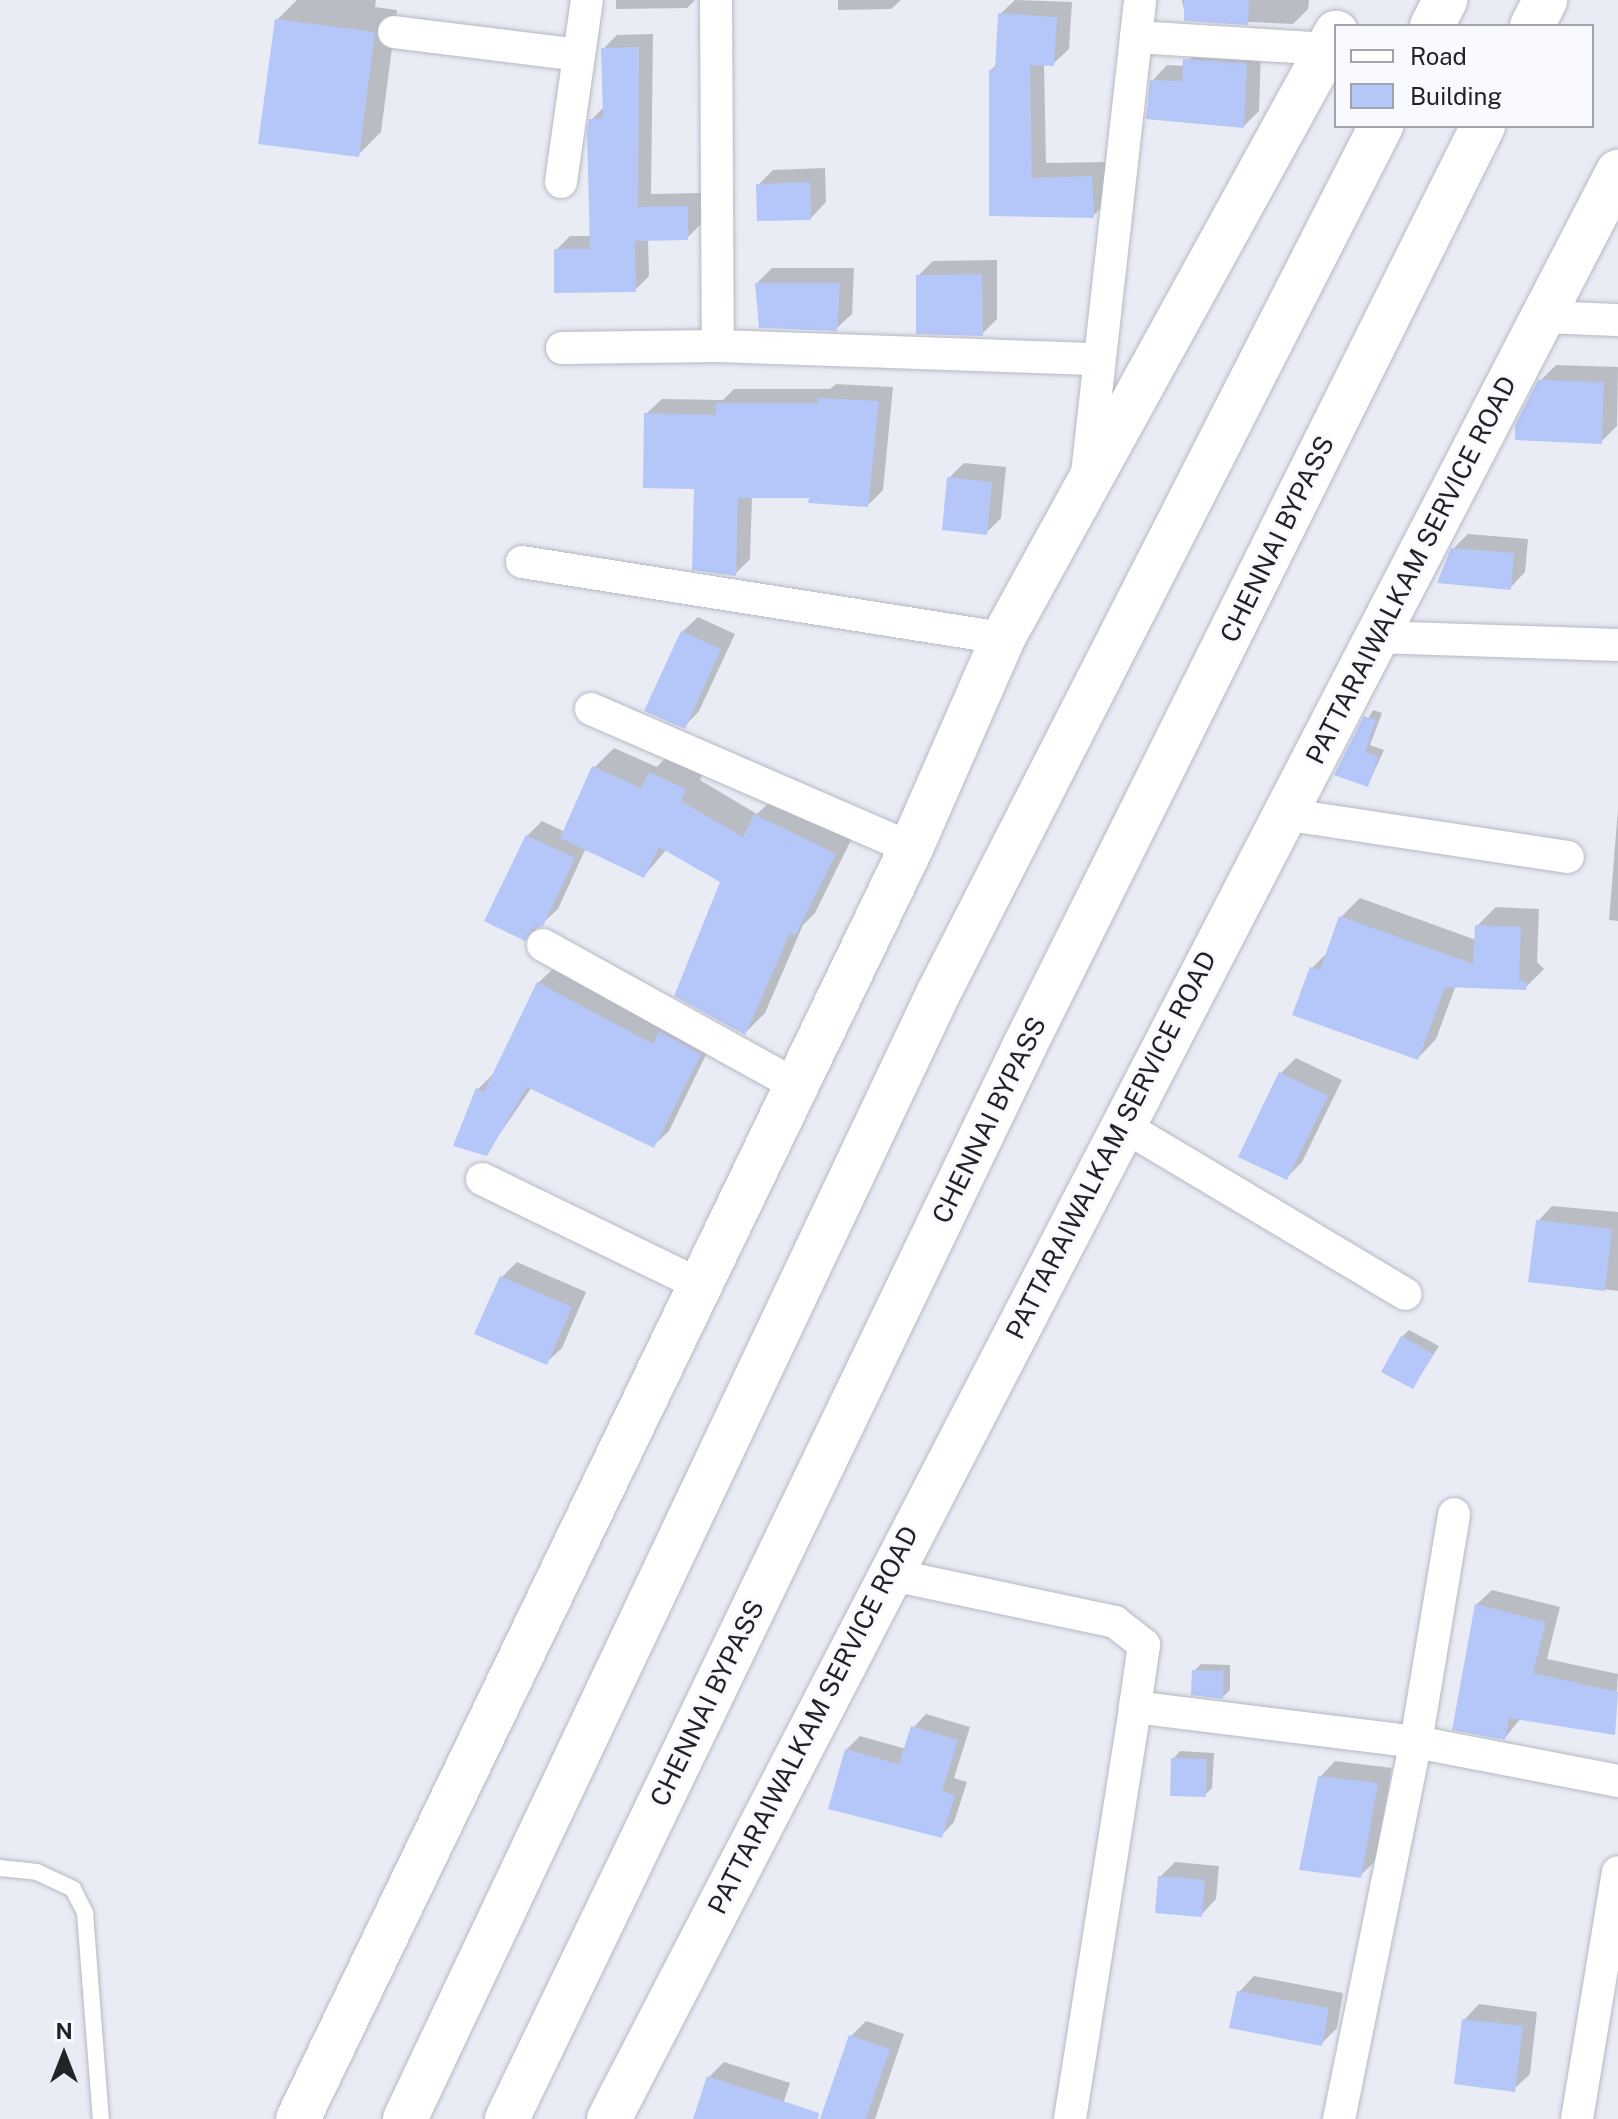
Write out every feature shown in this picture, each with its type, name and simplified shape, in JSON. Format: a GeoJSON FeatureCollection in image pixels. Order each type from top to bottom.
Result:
{"type":"FeatureCollection","features":[{"type":"Feature","properties":{"kind":"main road"},"geometry":{"type":"LineString","coordinates":[[1340,24],[1353,0]]}},
{"type":"Feature","properties":{"kind":"main road"},"geometry":{"type":"LineString","coordinates":[[1433,24],[1445,0]]}},
{"type":"Feature","properties":{"kind":"main road"},"geometry":{"type":"LineString","coordinates":[[1533,24],[1545,0]]}},
{"type":"Feature","properties":{"kind":"main road"},"geometry":{"type":"LineString","coordinates":[[298,2119],[911,848],[1003,638],[1334,36]]}},
{"type":"Feature","properties":{"kind":"main road"},"geometry":{"type":"LineString","coordinates":[[405,2119],[938,994],[1380,128]]}},
{"type":"Feature","properties":{"kind":"main road","name":"CHENNAI BYPASS"},"geometry":{"type":"LineString","coordinates":[[507,2119],[1025,1045],[1482,128]]}},
{"type":"Feature","properties":{"kind":"main road","name":"PATTARAIWALKAM SERVICE ROAD"},"geometry":{"type":"LineString","coordinates":[[609,2119],[888,1574],[1618,172]]}},
{"type":"Feature","properties":{"kind":"street"},"geometry":{"type":"LineString","coordinates":[[561,182],[587,0]]}},
{"type":"Feature","properties":{"kind":"street"},"geometry":{"type":"LineString","coordinates":[[716,0],[718,346]]}},
{"type":"Feature","properties":{"kind":"street"},"geometry":{"type":"LineString","coordinates":[[1085,485],[1140,0]]}},
{"type":"Feature","properties":{"kind":"street"},"geometry":{"type":"LineString","coordinates":[[394,32],[579,55]]}},
{"type":"Feature","properties":{"kind":"street"},"geometry":{"type":"LineString","coordinates":[[1136,37],[1334,36]]}},
{"type":"Feature","properties":{"kind":"street"},"geometry":{"type":"LineString","coordinates":[[1542,317],[1618,320]]}},
{"type":"Feature","properties":{"kind":"street"},"geometry":{"type":"LineString","coordinates":[[562,348],[718,346],[1099,359]]}},
{"type":"Feature","properties":{"kind":"street"},"geometry":{"type":"LineString","coordinates":[[522,562],[1003,638]]}},
{"type":"Feature","properties":{"kind":"street"},"geometry":{"type":"LineString","coordinates":[[1376,637],[1618,645]]}},
{"type":"Feature","properties":{"kind":"street"},"geometry":{"type":"LineString","coordinates":[[591,709],[911,848]]}},
{"type":"Feature","properties":{"kind":"street"},"geometry":{"type":"LineString","coordinates":[[1284,814],[1568,857]]}},
{"type":"Feature","properties":{"kind":"street"},"geometry":{"type":"LineString","coordinates":[[543,945],[796,1085]]}},
{"type":"Feature","properties":{"kind":"street"},"geometry":{"type":"LineString","coordinates":[[1122,1125],[1406,1294]]}},
{"type":"Feature","properties":{"kind":"street"},"geometry":{"type":"LineString","coordinates":[[482,1179],[700,1285]]}},
{"type":"Feature","properties":{"kind":"street"},"geometry":{"type":"LineString","coordinates":[[1339,2119],[1416,1742],[1454,1514]]}},
{"type":"Feature","properties":{"kind":"street"},"geometry":{"type":"LineString","coordinates":[[888,1574],[1115,1622],[1144,1645],[1070,2119]]}},
{"type":"Feature","properties":{"kind":"street"},"geometry":{"type":"LineString","coordinates":[[1135,1707],[1416,1742],[1618,1781]]}},
{"type":"Feature","properties":{"kind":"street"},"geometry":{"type":"LineString","coordinates":[[1577,2119],[1618,1872]]}},
{"type":"Feature","properties":{"kind":"lane"},"geometry":{"type":"LineString","coordinates":[[0,1868],[37,1872],[73,1889],[85,1913],[101,2119]]}},
{"type":"Feature","properties":{"kind":"building"},"geometry":{"type":"Polygon","coordinates":[[[1184,0],[1249,0],[1248,25],[1184,21],[1184,0]]]}},
{"type":"Feature","properties":{"kind":"building"},"geometry":{"type":"Polygon","coordinates":[[[998,13],[1057,17],[1054,66],[1030,65],[1032,178],[1092,176],[1094,218],[989,216],[989,70],[995,69],[998,13]]]}},
{"type":"Feature","properties":{"kind":"building"},"geometry":{"type":"Polygon","coordinates":[[[275,19],[375,32],[359,157],[258,144],[275,19]]]}},
{"type":"Feature","properties":{"kind":"building"},"geometry":{"type":"Polygon","coordinates":[[[639,47],[638,207],[688,206],[688,240],[635,241],[636,292],[554,293],[554,249],[590,249],[587,133],[589,119],[603,118],[601,48],[639,47]]]}},
{"type":"Feature","properties":{"kind":"building"},"geometry":{"type":"Polygon","coordinates":[[[1183,59],[1247,63],[1244,128],[1146,119],[1150,80],[1182,81],[1183,59]]]}},
{"type":"Feature","properties":{"kind":"building"},"geometry":{"type":"Polygon","coordinates":[[[810,182],[811,220],[757,221],[756,184],[810,182]]]}},
{"type":"Feature","properties":{"kind":"building"},"geometry":{"type":"Polygon","coordinates":[[[982,274],[983,336],[916,334],[916,275],[982,274]]]}},
{"type":"Feature","properties":{"kind":"building"},"geometry":{"type":"Polygon","coordinates":[[[755,283],[840,283],[837,331],[759,328],[755,283]]]}},
{"type":"Feature","properties":{"kind":"building"},"geometry":{"type":"Polygon","coordinates":[[[1538,380],[1604,382],[1602,444],[1515,440],[1515,425],[1538,380]]]}},
{"type":"Feature","properties":{"kind":"building"},"geometry":{"type":"Polygon","coordinates":[[[818,398],[879,401],[868,507],[808,503],[809,498],[738,498],[736,576],[692,570],[694,489],[643,488],[644,413],[716,415],[716,403],[818,403],[818,398]]]}},
{"type":"Feature","properties":{"kind":"building"},"geometry":{"type":"Polygon","coordinates":[[[947,477],[992,482],[987,535],[942,530],[947,477]]]}},
{"type":"Feature","properties":{"kind":"building"},"geometry":{"type":"Polygon","coordinates":[[[1451,548],[1514,553],[1511,590],[1437,583],[1451,548]]]}},
{"type":"Feature","properties":{"kind":"building"},"geometry":{"type":"Polygon","coordinates":[[[681,631],[721,649],[685,729],[644,711],[681,631]]]}},
{"type":"Feature","properties":{"kind":"building"},"geometry":{"type":"Polygon","coordinates":[[[1364,716],[1376,720],[1365,752],[1378,757],[1368,787],[1334,775],[1364,716]]]}},
{"type":"Feature","properties":{"kind":"building"},"geometry":{"type":"Polygon","coordinates":[[[592,766],[641,788],[649,772],[686,789],[681,801],[743,837],[754,814],[836,854],[795,936],[790,933],[745,1035],[674,996],[720,882],[659,847],[644,878],[560,838],[592,766]]]}},
{"type":"Feature","properties":{"kind":"building"},"geometry":{"type":"Polygon","coordinates":[[[526,835],[575,858],[543,926],[533,929],[525,941],[484,921],[526,835]]]}},
{"type":"Feature","properties":{"kind":"building"},"geometry":{"type":"Polygon","coordinates":[[[1339,916],[1473,964],[1475,925],[1521,927],[1519,980],[1527,983],[1526,990],[1445,987],[1418,1060],[1292,1015],[1310,967],[1320,970],[1339,916]]]}},
{"type":"Feature","properties":{"kind":"building"},"geometry":{"type":"Polygon","coordinates":[[[537,982],[653,1044],[659,1031],[701,1054],[654,1148],[527,1087],[487,1156],[453,1146],[476,1088],[484,1092],[537,982]]]}},
{"type":"Feature","properties":{"kind":"building"},"geometry":{"type":"Polygon","coordinates":[[[1279,1072],[1328,1096],[1287,1180],[1238,1157],[1279,1072]]]}},
{"type":"Feature","properties":{"kind":"building"},"geometry":{"type":"Polygon","coordinates":[[[1536,1220],[1612,1229],[1605,1291],[1528,1282],[1536,1220]]]}},
{"type":"Feature","properties":{"kind":"building"},"geometry":{"type":"Polygon","coordinates":[[[500,1276],[572,1307],[547,1365],[474,1334],[500,1276]]]}},
{"type":"Feature","properties":{"kind":"building"},"geometry":{"type":"Polygon","coordinates":[[[1401,1336],[1433,1354],[1413,1389],[1381,1372],[1401,1336]]]}},
{"type":"Feature","properties":{"kind":"building"},"geometry":{"type":"Polygon","coordinates":[[[1475,1604],[1546,1622],[1533,1673],[1618,1692],[1615,1735],[1509,1718],[1505,1740],[1452,1730],[1475,1604]]]}},
{"type":"Feature","properties":{"kind":"building"},"geometry":{"type":"Polygon","coordinates":[[[1192,1670],[1224,1671],[1223,1699],[1191,1695],[1192,1670]]]}},
{"type":"Feature","properties":{"kind":"building"},"geometry":{"type":"Polygon","coordinates":[[[911,1726],[958,1740],[942,1791],[955,1795],[942,1838],[828,1809],[845,1749],[899,1764],[911,1726]]]}},
{"type":"Feature","properties":{"kind":"building"},"geometry":{"type":"Polygon","coordinates":[[[1171,1758],[1207,1759],[1206,1797],[1170,1796],[1171,1758]]]}},
{"type":"Feature","properties":{"kind":"building"},"geometry":{"type":"Polygon","coordinates":[[[1318,1776],[1378,1783],[1361,1878],[1299,1870],[1318,1776]]]}},
{"type":"Feature","properties":{"kind":"building"},"geometry":{"type":"Polygon","coordinates":[[[1158,1876],[1205,1880],[1202,1917],[1155,1913],[1158,1876]]]}},
{"type":"Feature","properties":{"kind":"building"},"geometry":{"type":"Polygon","coordinates":[[[1237,1991],[1329,2008],[1322,2046],[1229,2028],[1237,1991]]]}},
{"type":"Feature","properties":{"kind":"building"},"geometry":{"type":"Polygon","coordinates":[[[1462,2019],[1523,2026],[1515,2092],[1454,2084],[1462,2019]]]}},
{"type":"Feature","properties":{"kind":"building"},"geometry":{"type":"Polygon","coordinates":[[[849,2035],[890,2049],[866,2119],[820,2119],[849,2035]]]}},
{"type":"Feature","properties":{"kind":"building"},"geometry":{"type":"Polygon","coordinates":[[[707,2076],[819,2113],[818,2119],[693,2119],[707,2076]]]}}]}
